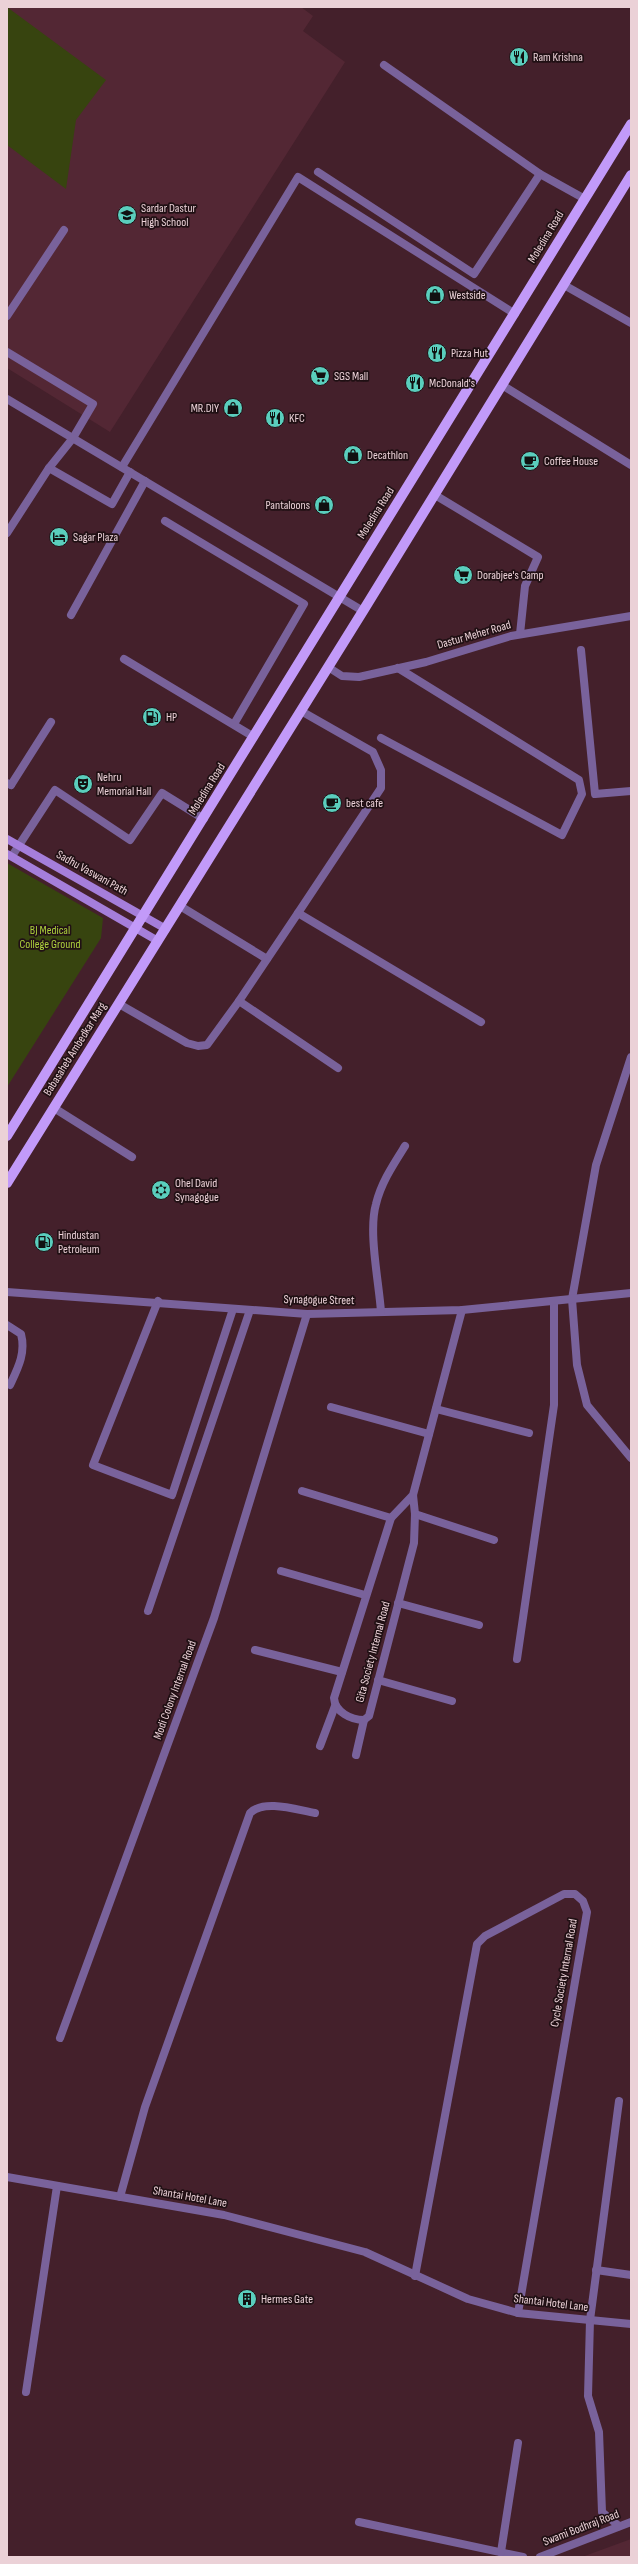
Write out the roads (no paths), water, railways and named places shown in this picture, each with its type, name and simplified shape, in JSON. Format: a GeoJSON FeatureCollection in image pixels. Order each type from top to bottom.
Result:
{"type":"FeatureCollection","features":[{"type":"Feature","properties":{"kind":"main road","name":"Moledina Road"},"geometry":{"type":"LineString","coordinates":[[144,916],[631,124]]}},
{"type":"Feature","properties":{"kind":"main road"},"geometry":{"type":"LineString","coordinates":[[166,929],[631,175]]}},
{"type":"Feature","properties":{"kind":"main road","name":"Sadhu Vaswani Path"},"geometry":{"type":"LineString","coordinates":[[7,839],[166,929]]}},
{"type":"Feature","properties":{"kind":"main road"},"geometry":{"type":"LineString","coordinates":[[9,855],[158,941]]}},
{"type":"Feature","properties":{"kind":"main road","name":"Babasaheb Ambedkar Marg"},"geometry":{"type":"LineString","coordinates":[[7,1136],[144,916]]}},
{"type":"Feature","properties":{"kind":"main road","name":"Babasaheb Ambedkar Marg"},"geometry":{"type":"LineString","coordinates":[[7,1183],[166,929]]}},
{"type":"Feature","properties":{"kind":"street"},"geometry":{"type":"LineString","coordinates":[[384,65],[540,174],[585,199]]}},
{"type":"Feature","properties":{"kind":"street"},"geometry":{"type":"LineString","coordinates":[[318,172],[474,274],[540,174]]}},
{"type":"Feature","properties":{"kind":"street"},"geometry":{"type":"LineString","coordinates":[[122,467],[298,177],[514,314]]}},
{"type":"Feature","properties":{"kind":"street"},"geometry":{"type":"LineString","coordinates":[[7,316],[64,230]]}},
{"type":"Feature","properties":{"kind":"street"},"geometry":{"type":"LineString","coordinates":[[564,285],[631,323]]}},
{"type":"Feature","properties":{"kind":"street"},"geometry":{"type":"LineString","coordinates":[[7,352],[93,404],[73,438],[50,468],[7,533]]}},
{"type":"Feature","properties":{"kind":"street"},"geometry":{"type":"LineString","coordinates":[[502,385],[631,466]]}},
{"type":"Feature","properties":{"kind":"street"},"geometry":{"type":"LineString","coordinates":[[7,399],[363,611]]}},
{"type":"Feature","properties":{"kind":"street"},"geometry":{"type":"LineString","coordinates":[[50,468],[112,504],[130,472]]}},
{"type":"Feature","properties":{"kind":"street"},"geometry":{"type":"LineString","coordinates":[[71,615],[145,481]]}},
{"type":"Feature","properties":{"kind":"street"},"geometry":{"type":"LineString","coordinates":[[435,494],[538,558],[525,586],[520,634]]}},
{"type":"Feature","properties":{"kind":"street"},"geometry":{"type":"LineString","coordinates":[[165,521],[304,604],[234,724]]}},
{"type":"Feature","properties":{"kind":"street","name":"Dastur Meher Road"},"geometry":{"type":"LineString","coordinates":[[328,667],[342,676],[359,677],[398,668],[520,634],[631,616]]}},
{"type":"Feature","properties":{"kind":"street"},"geometry":{"type":"LineString","coordinates":[[581,650],[595,794],[631,792]]}},
{"type":"Feature","properties":{"kind":"street"},"geometry":{"type":"LineString","coordinates":[[124,659],[254,737]]}},
{"type":"Feature","properties":{"kind":"street"},"geometry":{"type":"LineString","coordinates":[[381,738],[562,835],[582,794],[579,780],[398,668]]}},
{"type":"Feature","properties":{"kind":"street"},"geometry":{"type":"LineString","coordinates":[[119,1004],[187,1043],[198,1046],[207,1045],[239,1001],[381,788],[382,780],[373,752],[301,711]]}},
{"type":"Feature","properties":{"kind":"street"},"geometry":{"type":"LineString","coordinates":[[9,784],[51,722]]}},
{"type":"Feature","properties":{"kind":"street"},"geometry":{"type":"LineString","coordinates":[[9,855],[19,846],[55,790],[130,840],[162,794],[204,819]]}},
{"type":"Feature","properties":{"kind":"street"},"geometry":{"type":"LineString","coordinates":[[180,906],[267,959]]}},
{"type":"Feature","properties":{"kind":"street"},"geometry":{"type":"LineString","coordinates":[[298,913],[481,1022]]}},
{"type":"Feature","properties":{"kind":"street"},"geometry":{"type":"LineString","coordinates":[[239,1001],[338,1068]]}},
{"type":"Feature","properties":{"kind":"street"},"geometry":{"type":"LineString","coordinates":[[631,1057],[596,1165],[572,1299],[577,1365],[587,1405],[631,1458]]}},
{"type":"Feature","properties":{"kind":"street"},"geometry":{"type":"LineString","coordinates":[[54,1108],[132,1157]]}},
{"type":"Feature","properties":{"kind":"street"},"geometry":{"type":"LineString","coordinates":[[381,1312],[374,1217],[382,1186],[405,1146]]}},
{"type":"Feature","properties":{"kind":"street","name":"Synagogue Street"},"geometry":{"type":"LineString","coordinates":[[7,1292],[158,1301],[234,1309],[307,1314],[462,1310],[631,1293]]}},
{"type":"Feature","properties":{"kind":"street"},"geometry":{"type":"LineString","coordinates":[[158,1301],[93,1465],[172,1495],[234,1309]]}},
{"type":"Feature","properties":{"kind":"street"},"geometry":{"type":"LineString","coordinates":[[517,1659],[554,1405],[554,1301]]}},
{"type":"Feature","properties":{"kind":"street"},"geometry":{"type":"LineString","coordinates":[[148,1611],[250,1310]]}},
{"type":"Feature","properties":{"kind":"street","name":"Gita Society Internal Road"},"geometry":{"type":"LineString","coordinates":[[413,1495],[391,1518],[365,1595],[334,1698],[335,1706],[339,1711],[358,1720],[364,1720],[369,1716],[414,1543],[415,1514],[413,1495],[462,1310]]}},
{"type":"Feature","properties":{"kind":"street","name":"Modi Colony Internal Road"},"geometry":{"type":"LineString","coordinates":[[60,2038],[214,1618],[307,1314]]}},
{"type":"Feature","properties":{"kind":"street"},"geometry":{"type":"LineString","coordinates":[[7,1325],[21,1334],[23,1343],[22,1360],[10,1386]]}},
{"type":"Feature","properties":{"kind":"street"},"geometry":{"type":"LineString","coordinates":[[331,1407],[429,1434]]}},
{"type":"Feature","properties":{"kind":"street"},"geometry":{"type":"LineString","coordinates":[[436,1409],[529,1433]]}},
{"type":"Feature","properties":{"kind":"street"},"geometry":{"type":"LineString","coordinates":[[302,1491],[391,1518]]}},
{"type":"Feature","properties":{"kind":"street"},"geometry":{"type":"LineString","coordinates":[[415,1514],[494,1540]]}},
{"type":"Feature","properties":{"kind":"street"},"geometry":{"type":"LineString","coordinates":[[281,1571],[365,1595]]}},
{"type":"Feature","properties":{"kind":"street"},"geometry":{"type":"LineString","coordinates":[[398,1603],[479,1625]]}},
{"type":"Feature","properties":{"kind":"street"},"geometry":{"type":"LineString","coordinates":[[255,1650],[342,1672]]}},
{"type":"Feature","properties":{"kind":"street"},"geometry":{"type":"LineString","coordinates":[[378,1680],[452,1701]]}},
{"type":"Feature","properties":{"kind":"street"},"geometry":{"type":"LineString","coordinates":[[320,1746],[335,1706]]}},
{"type":"Feature","properties":{"kind":"street"},"geometry":{"type":"LineString","coordinates":[[356,1755],[364,1720]]}},
{"type":"Feature","properties":{"kind":"street"},"geometry":{"type":"LineString","coordinates":[[120,2197],[146,2107],[250,1813],[256,1807],[267,1806],[315,1813]]}},
{"type":"Feature","properties":{"kind":"street","name":"Cycle Society Internal Road"},"geometry":{"type":"LineString","coordinates":[[415,2276],[477,1944],[485,1936],[564,1894],[575,1894],[583,1900],[587,1912],[518,2313]]}},
{"type":"Feature","properties":{"kind":"street"},"geometry":{"type":"LineString","coordinates":[[618,2101],[590,2320],[588,2396],[599,2432],[602,2512],[619,2526]]}},
{"type":"Feature","properties":{"kind":"street","name":"Shantai Hotel Lane"},"geometry":{"type":"LineString","coordinates":[[7,2177],[224,2215],[366,2252],[415,2276],[468,2299],[518,2313],[631,2324]]}},
{"type":"Feature","properties":{"kind":"street"},"geometry":{"type":"LineString","coordinates":[[26,2392],[57,2186]]}},
{"type":"Feature","properties":{"kind":"street"},"geometry":{"type":"LineString","coordinates":[[596,2270],[631,2275]]}},
{"type":"Feature","properties":{"kind":"street"},"geometry":{"type":"LineString","coordinates":[[501,2552],[518,2442]]}},
{"type":"Feature","properties":{"kind":"street"},"geometry":{"type":"LineString","coordinates":[[359,2522],[523,2557]]}},
{"type":"Feature","properties":{"kind":"street","name":"Swami Bodhraj Road"},"geometry":{"type":"LineString","coordinates":[[540,2557],[631,2522]]}},
{"type":"Feature","properties":{"kind":"place","name":"Ram Krishna"},"geometry":{"type":"Point","coordinates":[519,57]}},
{"type":"Feature","properties":{"kind":"place","name":"Sardar Dastur High School"},"geometry":{"type":"Point","coordinates":[127,215]}},
{"type":"Feature","properties":{"kind":"place","name":"Westside"},"geometry":{"type":"Point","coordinates":[435,295]}},
{"type":"Feature","properties":{"kind":"place","name":"Pizza Hut"},"geometry":{"type":"Point","coordinates":[437,353]}},
{"type":"Feature","properties":{"kind":"place","name":"SGS Mall"},"geometry":{"type":"Point","coordinates":[320,376]}},
{"type":"Feature","properties":{"kind":"place","name":"McDonald's"},"geometry":{"type":"Point","coordinates":[415,383]}},
{"type":"Feature","properties":{"kind":"place","name":"MR.DIY"},"geometry":{"type":"Point","coordinates":[233,408]}},
{"type":"Feature","properties":{"kind":"place","name":"KFC"},"geometry":{"type":"Point","coordinates":[275,418]}},
{"type":"Feature","properties":{"kind":"place","name":"Decathlon"},"geometry":{"type":"Point","coordinates":[353,455]}},
{"type":"Feature","properties":{"kind":"place","name":"Coffee House"},"geometry":{"type":"Point","coordinates":[530,461]}},
{"type":"Feature","properties":{"kind":"place","name":"Pantaloons"},"geometry":{"type":"Point","coordinates":[324,505]}},
{"type":"Feature","properties":{"kind":"place","name":"Sagar Plaza"},"geometry":{"type":"Point","coordinates":[59,537]}},
{"type":"Feature","properties":{"kind":"place","name":"Dorabjee's Camp"},"geometry":{"type":"Point","coordinates":[463,575]}},
{"type":"Feature","properties":{"kind":"place","name":"HP"},"geometry":{"type":"Point","coordinates":[152,717]}},
{"type":"Feature","properties":{"kind":"place","name":"Nehru Memorial Hall"},"geometry":{"type":"Point","coordinates":[83,784]}},
{"type":"Feature","properties":{"kind":"place","name":"best cafe"},"geometry":{"type":"Point","coordinates":[332,803]}},
{"type":"Feature","properties":{"kind":"place","name":"Ohel David Synagogue"},"geometry":{"type":"Point","coordinates":[161,1190]}},
{"type":"Feature","properties":{"kind":"place","name":"Hindustan Petroleum"},"geometry":{"type":"Point","coordinates":[44,1242]}},
{"type":"Feature","properties":{"kind":"place","name":"Hermes Gate"},"geometry":{"type":"Point","coordinates":[247,2299]}},
{"type":"Feature","properties":{"kind":"park label","name":"BJ Medical College Ground"},"geometry":{"type":"Point","coordinates":[50,937]}}]}
